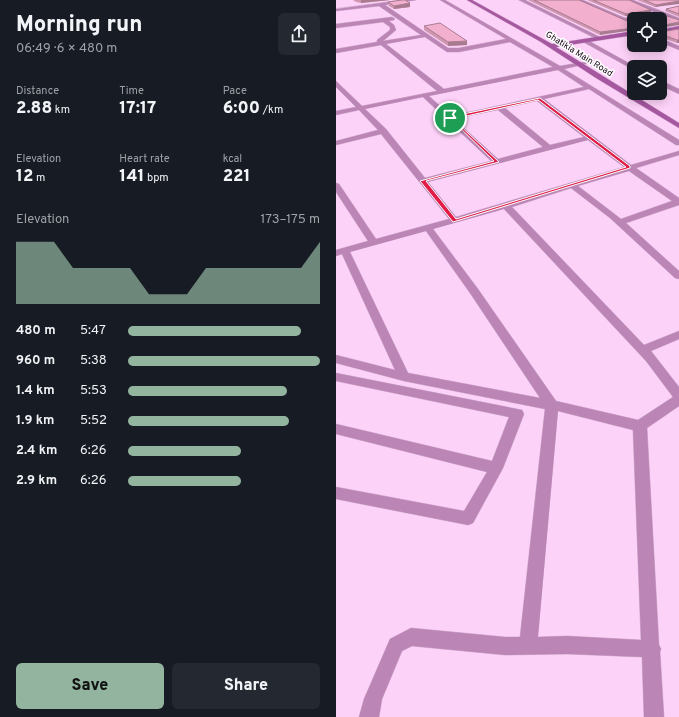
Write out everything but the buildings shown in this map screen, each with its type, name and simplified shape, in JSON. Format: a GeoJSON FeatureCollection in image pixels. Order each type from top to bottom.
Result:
{"type":"FeatureCollection","features":[{"type":"Feature","properties":{"kind":"street"},"geometry":{"type":"LineString","coordinates":[[336,10],[414,0]]}},
{"type":"Feature","properties":{"kind":"street"},"geometry":{"type":"LineString","coordinates":[[442,0],[591,87],[679,143]]}},
{"type":"Feature","properties":{"kind":"street","name":"Ghatikia Main Road"},"geometry":{"type":"LineString","coordinates":[[468,0],[588,62],[615,79]]}},
{"type":"Feature","properties":{"kind":"street","name":"Ghatikia Main Road"},"geometry":{"type":"LineString","coordinates":[[478,0],[559,47],[578,64],[679,126]]}},
{"type":"Feature","properties":{"kind":"street"},"geometry":{"type":"LineString","coordinates":[[521,0],[601,39]]}},
{"type":"Feature","properties":{"kind":"street"},"geometry":{"type":"LineString","coordinates":[[579,0],[627,21]]}},
{"type":"Feature","properties":{"kind":"street"},"geometry":{"type":"LineString","coordinates":[[629,0],[660,12]]}},
{"type":"Feature","properties":{"kind":"street"},"geometry":{"type":"LineString","coordinates":[[381,5],[440,47],[450,51],[511,40]]}},
{"type":"Feature","properties":{"kind":"street"},"geometry":{"type":"LineString","coordinates":[[655,10],[667,8]]}},
{"type":"Feature","properties":{"kind":"street"},"geometry":{"type":"LineString","coordinates":[[336,10],[341,15]]}},
{"type":"Feature","properties":{"kind":"street"},"geometry":{"type":"LineString","coordinates":[[667,15],[679,20]]}},
{"type":"Feature","properties":{"kind":"street"},"geometry":{"type":"LineString","coordinates":[[336,26],[399,18]]}},
{"type":"Feature","properties":{"kind":"street"},"geometry":{"type":"LineString","coordinates":[[346,19],[352,24]]}},
{"type":"Feature","properties":{"kind":"street"},"geometry":{"type":"LineString","coordinates":[[381,43],[379,40],[393,30],[392,26],[384,20]]}},
{"type":"Feature","properties":{"kind":"street"},"geometry":{"type":"LineString","coordinates":[[667,29],[679,27]]}},
{"type":"Feature","properties":{"kind":"street"},"geometry":{"type":"LineString","coordinates":[[336,51],[424,36]]}},
{"type":"Feature","properties":{"kind":"street"},"geometry":{"type":"LineString","coordinates":[[589,43],[601,39],[627,36]]}},
{"type":"Feature","properties":{"kind":"street"},"geometry":{"type":"LineString","coordinates":[[559,47],[627,36]]}},
{"type":"Feature","properties":{"kind":"street"},"geometry":{"type":"LineString","coordinates":[[381,43],[443,92]]}},
{"type":"Feature","properties":{"kind":"street"},"geometry":{"type":"LineString","coordinates":[[589,43],[627,64]]}},
{"type":"Feature","properties":{"kind":"street"},"geometry":{"type":"LineString","coordinates":[[667,43],[679,48]]}},
{"type":"Feature","properties":{"kind":"street"},"geometry":{"type":"LineString","coordinates":[[336,113],[588,62]]}},
{"type":"Feature","properties":{"kind":"street"},"geometry":{"type":"LineString","coordinates":[[336,83],[383,131],[455,221]]}},
{"type":"Feature","properties":{"kind":"street"},"geometry":{"type":"LineString","coordinates":[[667,86],[679,92]]}},
{"type":"Feature","properties":{"kind":"street"},"geometry":{"type":"LineString","coordinates":[[450,118],[591,87]]}},
{"type":"Feature","properties":{"kind":"street"},"geometry":{"type":"LineString","coordinates":[[425,96],[497,162]]}},
{"type":"Feature","properties":{"kind":"street"},"geometry":{"type":"LineString","coordinates":[[539,99],[629,167],[679,202]]}},
{"type":"Feature","properties":{"kind":"street"},"geometry":{"type":"LineString","coordinates":[[499,107],[548,148]]}},
{"type":"Feature","properties":{"kind":"street"},"geometry":{"type":"LineString","coordinates":[[336,143],[383,131]]}},
{"type":"Feature","properties":{"kind":"street"},"geometry":{"type":"LineString","coordinates":[[423,181],[591,137]]}},
{"type":"Feature","properties":{"kind":"street"},"geometry":{"type":"LineString","coordinates":[[404,377],[340,252],[506,206],[679,152]]}},
{"type":"Feature","properties":{"kind":"street"},"geometry":{"type":"LineString","coordinates":[[572,185],[620,222],[679,276]]}},
{"type":"Feature","properties":{"kind":"street"},"geometry":{"type":"LineString","coordinates":[[336,186],[341,202],[374,243]]}},
{"type":"Feature","properties":{"kind":"street"},"geometry":{"type":"LineString","coordinates":[[620,222],[679,202]]}},
{"type":"Feature","properties":{"kind":"street"},"geometry":{"type":"LineString","coordinates":[[506,206],[643,350],[679,396]]}},
{"type":"Feature","properties":{"kind":"street"},"geometry":{"type":"LineString","coordinates":[[428,228],[474,291],[552,405],[528,646]]}},
{"type":"Feature","properties":{"kind":"street"},"geometry":{"type":"LineString","coordinates":[[643,350],[679,335]]}},
{"type":"Feature","properties":{"kind":"street"},"geometry":{"type":"LineString","coordinates":[[336,359],[404,377],[552,405],[640,426],[679,399]]}},
{"type":"Feature","properties":{"kind":"street"},"geometry":{"type":"LineString","coordinates":[[336,377],[517,414],[496,468],[468,518],[336,493]]}},
{"type":"Feature","properties":{"kind":"street"},"geometry":{"type":"LineString","coordinates":[[640,426],[652,649],[654,717]]}},
{"type":"Feature","properties":{"kind":"street"},"geometry":{"type":"LineString","coordinates":[[336,429],[496,468]]}},
{"type":"Feature","properties":{"kind":"street"},"geometry":{"type":"LineString","coordinates":[[370,717],[373,699],[396,645],[411,637],[505,646],[567,645],[652,649]]}},
{"type":"Feature","properties":{"kind":"route"},"geometry":{"type":"LineString","coordinates":[[539,99],[629,167],[455,221],[423,181],[497,162],[450,118],[539,99]]}}]}
